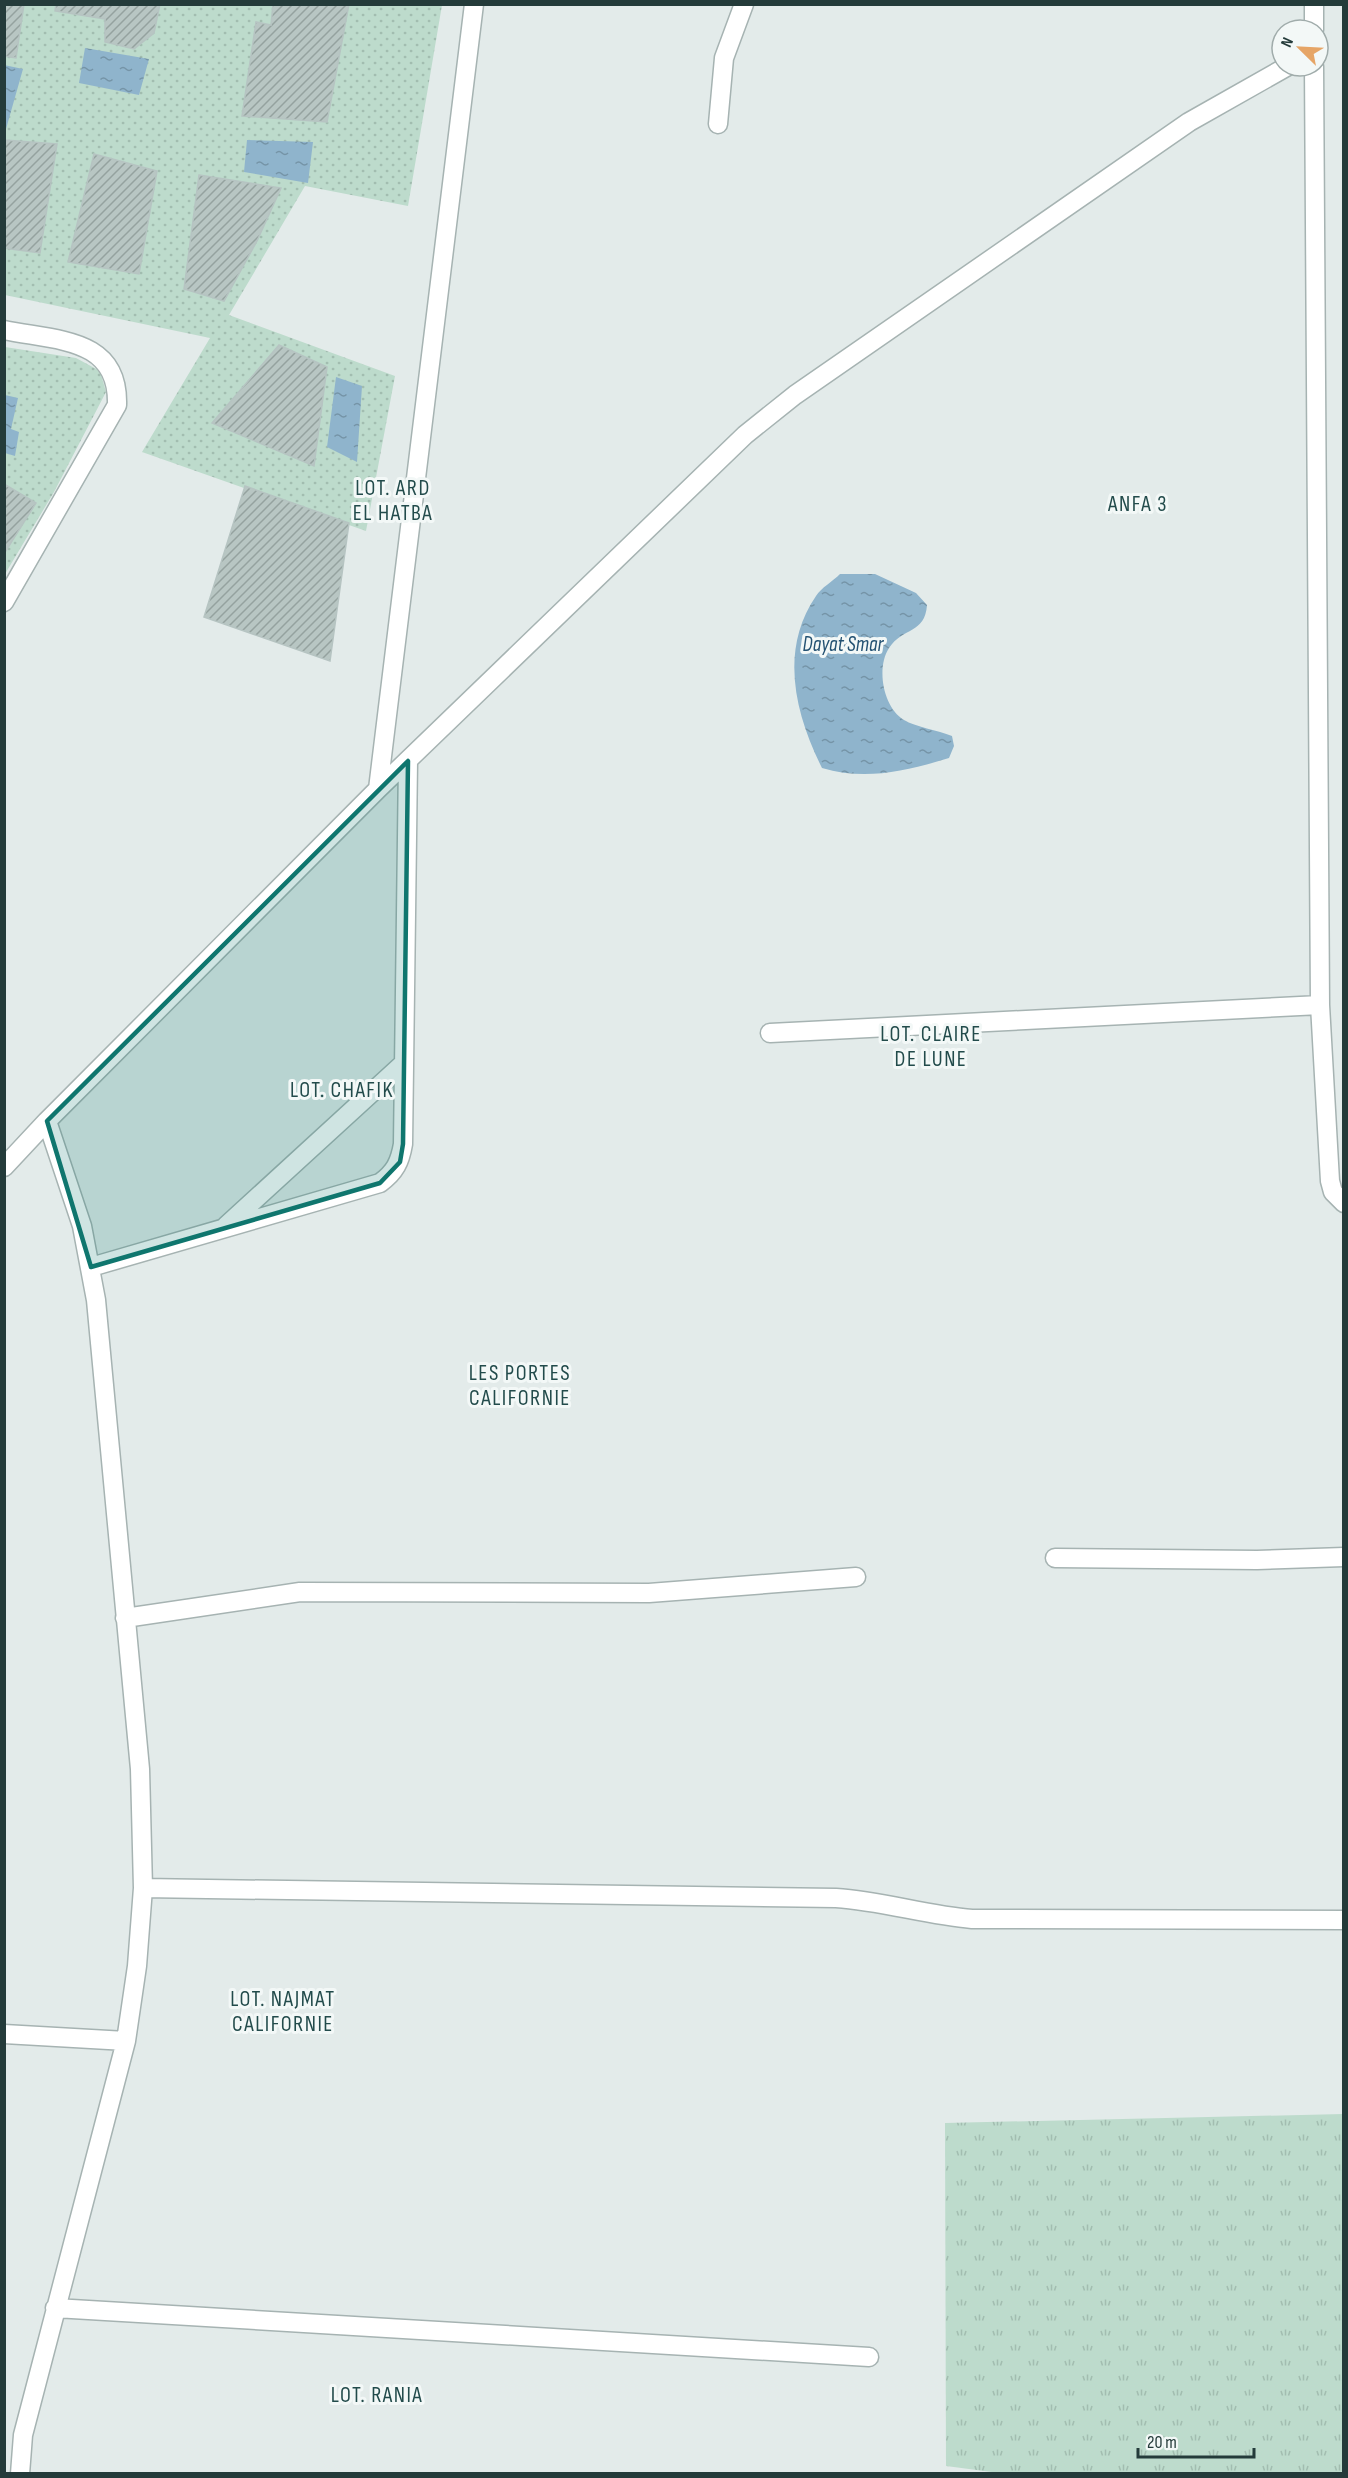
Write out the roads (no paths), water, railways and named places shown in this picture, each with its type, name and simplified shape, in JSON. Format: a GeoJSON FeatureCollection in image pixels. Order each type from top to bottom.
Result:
{"type":"FeatureCollection","features":[{"type":"Feature","properties":{"kind":"street"},"geometry":{"type":"LineString","coordinates":[[378,789],[474,4]]}},
{"type":"Feature","properties":{"kind":"street"},"geometry":{"type":"LineString","coordinates":[[718,124],[724,58],[744,4]]}},
{"type":"Feature","properties":{"kind":"street"},"geometry":{"type":"LineString","coordinates":[[4,1167],[378,789],[745,435],[787,402],[1189,122],[1270,76]]}},
{"type":"Feature","properties":{"kind":"street"},"geometry":{"type":"LineString","coordinates":[[1314,78],[1320,1005],[1330,1181],[1334,1191],[1344,1203]]}},
{"type":"Feature","properties":{"kind":"street"},"geometry":{"type":"LineString","coordinates":[[4,330],[79,345],[98,354],[112,369],[118,385],[117,405],[4,602]]}},
{"type":"Feature","properties":{"kind":"street"},"geometry":{"type":"LineString","coordinates":[[91,1267],[380,1183],[391,1175],[400,1162],[403,1144],[408,760]]}},
{"type":"Feature","properties":{"kind":"street"},"geometry":{"type":"LineString","coordinates":[[770,1033],[1320,1005]]}},
{"type":"Feature","properties":{"kind":"street"},"geometry":{"type":"LineString","coordinates":[[224,1228],[404,1063]]}},
{"type":"Feature","properties":{"kind":"street"},"geometry":{"type":"LineString","coordinates":[[20,2474],[23,2435],[126,2041],[137,1966],[143,1888],[140,1769],[101,1337],[91,1267],[82,1226],[47,1121]]}},
{"type":"Feature","properties":{"kind":"street"},"geometry":{"type":"LineString","coordinates":[[1055,1558],[1257,1560],[1344,1557]]}},
{"type":"Feature","properties":{"kind":"street"},"geometry":{"type":"LineString","coordinates":[[125,1618],[300,1592],[649,1593],[856,1577]]}},
{"type":"Feature","properties":{"kind":"street"},"geometry":{"type":"LineString","coordinates":[[143,1888],[836,1898],[866,1900],[941,1916],[972,1919],[1344,1920]]}},
{"type":"Feature","properties":{"kind":"street"},"geometry":{"type":"LineString","coordinates":[[4,2034],[126,2041]]}},
{"type":"Feature","properties":{"kind":"street"},"geometry":{"type":"LineString","coordinates":[[55,2308],[869,2357]]}},
{"type":"Feature","properties":{"kind":"water"},"geometry":{"type":"Polygon","coordinates":[[[85,48],[149,59],[139,95],[79,83],[85,48]]]}},
{"type":"Feature","properties":{"kind":"water"},"geometry":{"type":"Polygon","coordinates":[[[4,65],[23,69],[6,129],[4,128],[4,65]]]}},
{"type":"Feature","properties":{"kind":"water"},"geometry":{"type":"Polygon","coordinates":[[[247,140],[313,142],[308,183],[244,172],[247,140]]]}},
{"type":"Feature","properties":{"kind":"water"},"geometry":{"type":"Polygon","coordinates":[[[336,377],[362,386],[357,462],[327,447],[336,377]]]}},
{"type":"Feature","properties":{"kind":"water"},"geometry":{"type":"Polygon","coordinates":[[[5,395],[18,398],[11,429],[19,432],[15,456],[5,453],[5,395]]]}},
{"type":"Feature","properties":{"kind":"water","name":"Dayat Smar"},"geometry":{"type":"Polygon","coordinates":[[[840,574],[875,574],[916,593],[927,605],[918,626],[901,636],[889,648],[885,656],[882,676],[891,706],[904,720],[952,736],[954,746],[949,758],[886,773],[854,774],[822,768],[804,726],[798,704],[795,660],[798,638],[805,617],[818,593],[840,574]]]}},
{"type":"Feature","properties":{"kind":"district","name":"LOT. ARD EL HATBA"},"geometry":{"type":"Point","coordinates":[393,500]}},
{"type":"Feature","properties":{"kind":"district","name":"ANFA 3"},"geometry":{"type":"Point","coordinates":[1138,503]}},
{"type":"Feature","properties":{"kind":"district","name":"LOT. CLAIRE DE LUNE"},"geometry":{"type":"Point","coordinates":[931,1046]}},
{"type":"Feature","properties":{"kind":"district","name":"LOT. CHAFIK"},"geometry":{"type":"Point","coordinates":[342,1089]}},
{"type":"Feature","properties":{"kind":"district","name":"LES PORTES CALIFORNIE"},"geometry":{"type":"Point","coordinates":[520,1384]}},
{"type":"Feature","properties":{"kind":"district","name":"LOT. NAJMAT CALIFORNIE"},"geometry":{"type":"Point","coordinates":[283,2010]}},
{"type":"Feature","properties":{"kind":"district","name":"LOT. RANIA"},"geometry":{"type":"Point","coordinates":[377,2394]}}]}
